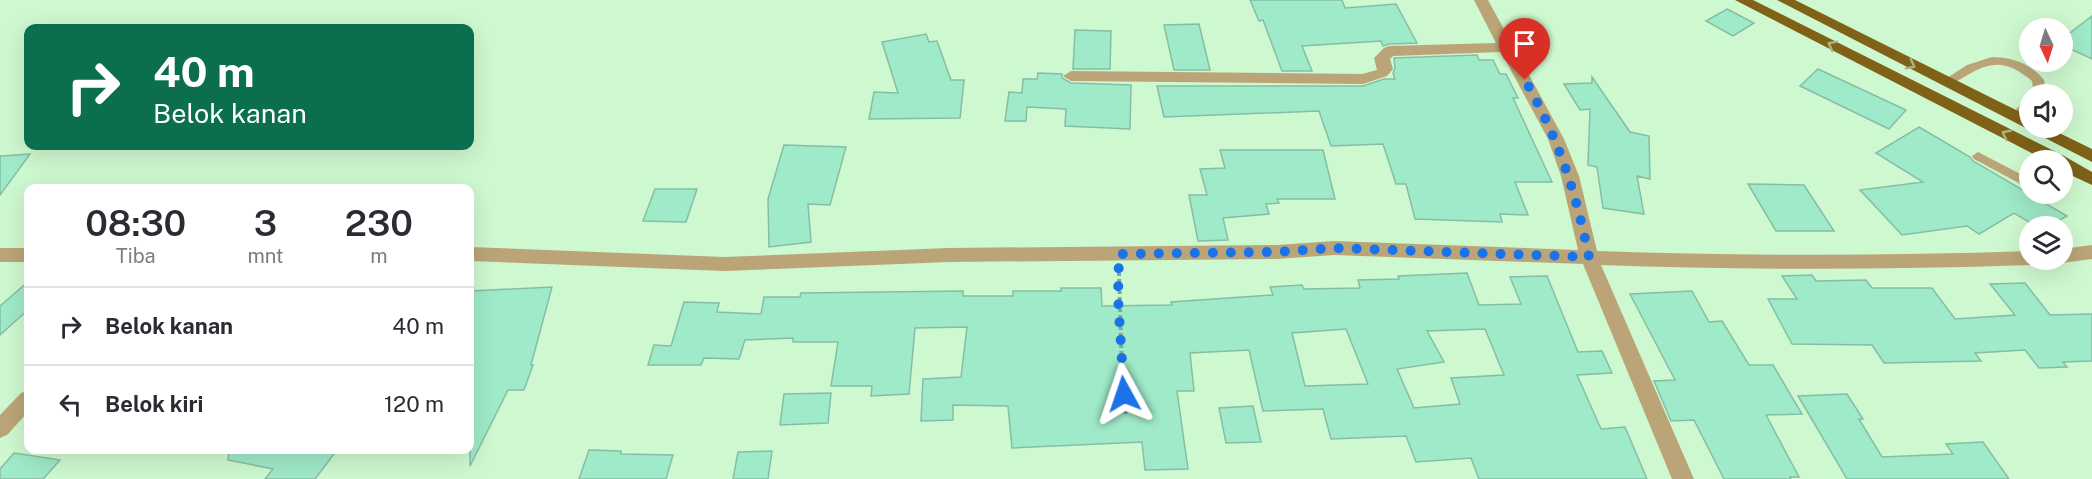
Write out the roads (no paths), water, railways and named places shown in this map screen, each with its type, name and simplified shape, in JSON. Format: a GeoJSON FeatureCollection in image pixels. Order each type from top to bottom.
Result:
{"type":"FeatureCollection","features":[{"type":"Feature","properties":{"kind":"highway"},"geometry":{"type":"LineString","coordinates":[[1742,0],[2038,150]]}},
{"type":"Feature","properties":{"kind":"highway"},"geometry":{"type":"LineString","coordinates":[[1784,0],[2019,119]]}},
{"type":"Feature","properties":{"kind":"highway"},"geometry":{"type":"LineString","coordinates":[[2056,138],[2092,156]]}},
{"type":"Feature","properties":{"kind":"highway"},"geometry":{"type":"LineString","coordinates":[[2073,169],[2092,179]]}},
{"type":"Feature","properties":{"kind":"street"},"geometry":{"type":"LineString","coordinates":[[1481,0],[1556,140],[1570,176],[1589,257],[1683,479]]}},
{"type":"Feature","properties":{"kind":"street"},"geometry":{"type":"LineString","coordinates":[[1071,76],[1363,79],[1382,73],[1385,69],[1382,58],[1389,51],[1507,47]]}},
{"type":"Feature","properties":{"kind":"street"},"geometry":{"type":"LineString","coordinates":[[474,255],[724,264],[949,255],[1276,252],[1334,248],[1711,262],[2019,258]]}},
{"type":"Feature","properties":{"kind":"street"},"geometry":{"type":"LineString","coordinates":[[2073,255],[2092,252]]}},
{"type":"Feature","properties":{"kind":"street"},"geometry":{"type":"LineString","coordinates":[[0,255],[24,255]]}},
{"type":"Feature","properties":{"kind":"street"},"geometry":{"type":"LineString","coordinates":[[0,429],[24,403]]}},
{"type":"Feature","properties":{"kind":"lane"},"geometry":{"type":"LineString","coordinates":[[1947,82],[1984,60],[2005,60],[2015,63],[2038,80],[2038,84]]}},
{"type":"Feature","properties":{"kind":"lane"},"geometry":{"type":"LineString","coordinates":[[1978,156],[2019,179]]}}]}
